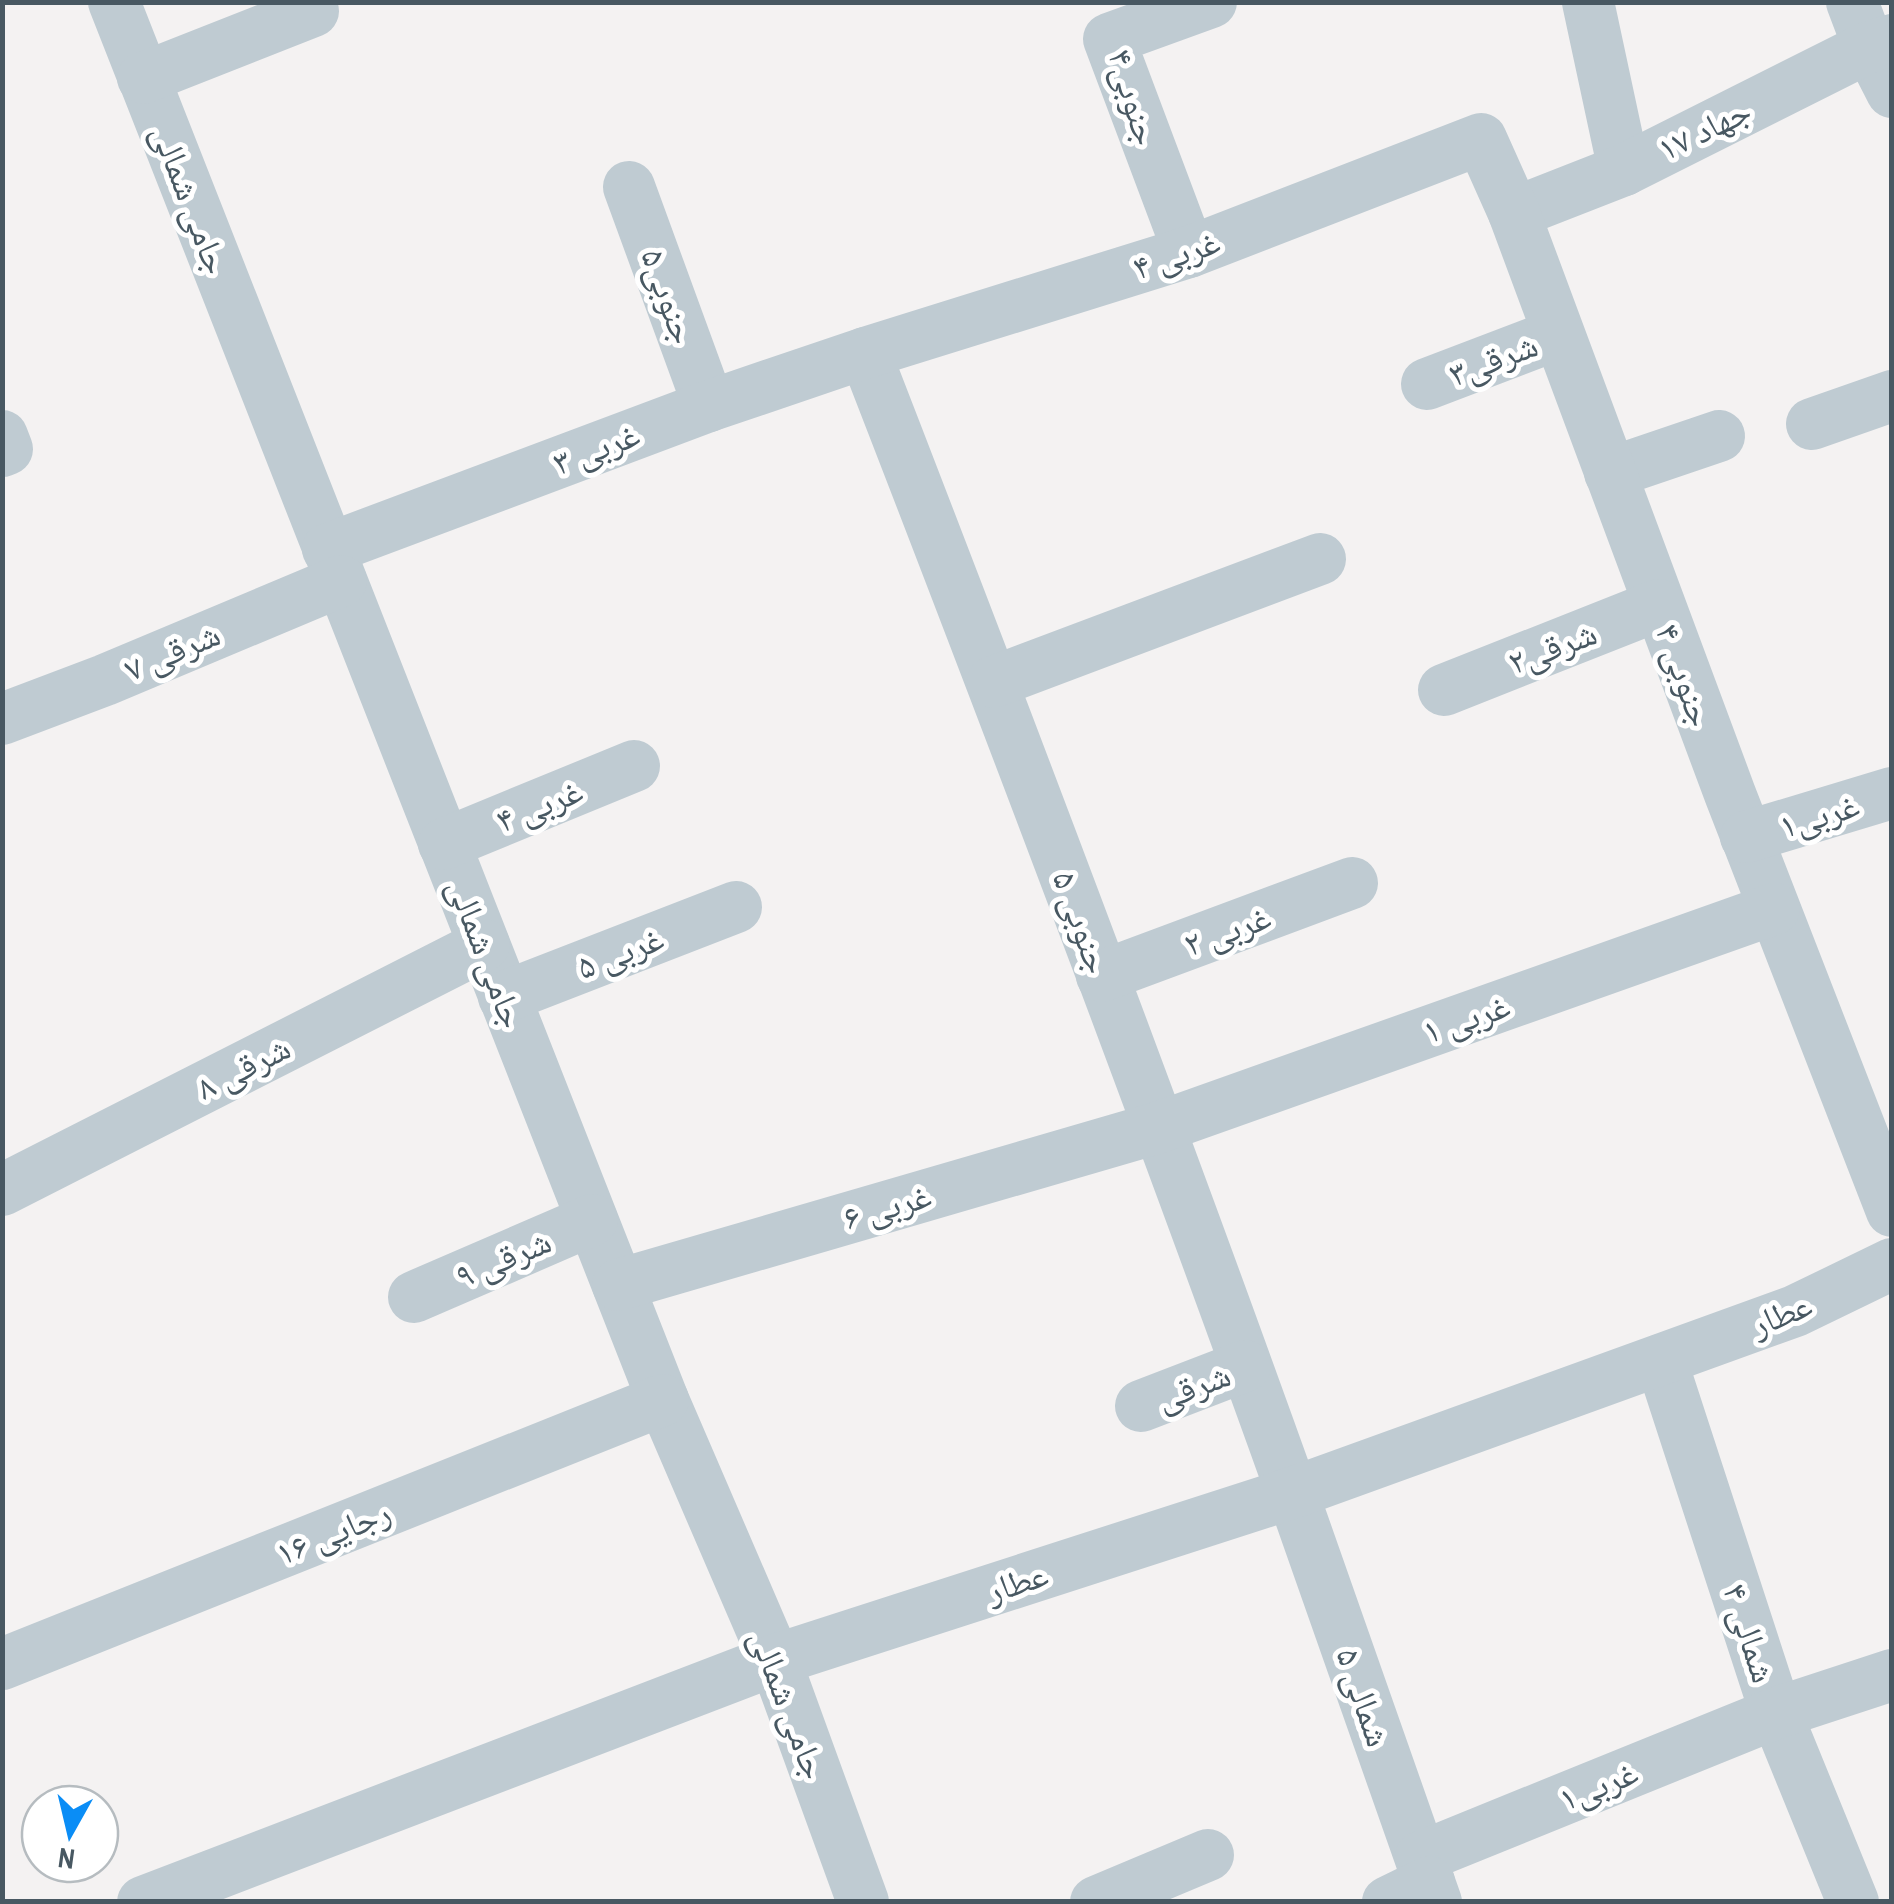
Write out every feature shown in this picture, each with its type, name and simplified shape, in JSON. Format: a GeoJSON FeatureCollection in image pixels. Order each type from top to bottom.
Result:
{"type":"FeatureCollection","features":[{"type":"Feature","properties":{"kind":"street","name":"جامی شمالی"},"geometry":{"type":"LineString","coordinates":[[114,2],[663,1400],[775,1660],[863,1902]]}},
{"type":"Feature","properties":{"kind":"street","name":"جنوبی۴"},"geometry":{"type":"LineString","coordinates":[[1189,252],[1109,39],[1211,2]]}},
{"type":"Feature","properties":{"kind":"street"},"geometry":{"type":"LineString","coordinates":[[1588,2],[1624,170]]}},
{"type":"Feature","properties":{"kind":"street"},"geometry":{"type":"LineString","coordinates":[[143,78],[312,10]]}},
{"type":"Feature","properties":{"kind":"street","name":"جهاد ۱۷"},"geometry":{"type":"LineString","coordinates":[[1514,213],[1624,170],[1876,45]]}},
{"type":"Feature","properties":{"kind":"street","name":"غربی ۴"},"geometry":{"type":"LineString","coordinates":[[866,353],[1189,252],[1482,138]]}},
{"type":"Feature","properties":{"kind":"street","name":"جنوبی ۴"},"geometry":{"type":"LineString","coordinates":[[1482,138],[1514,213],[1746,837],[1892,1211]]}},
{"type":"Feature","properties":{"kind":"street","name":"جنوبی۵"},"geometry":{"type":"LineString","coordinates":[[629,187],[709,406]]}},
{"type":"Feature","properties":{"kind":"street","name":"شرقی۳"},"geometry":{"type":"LineString","coordinates":[[1427,384],[1558,334]]}},
{"type":"Feature","properties":{"kind":"street","name":"غربی ۳"},"geometry":{"type":"LineString","coordinates":[[335,565],[709,406],[866,353]]}},
{"type":"Feature","properties":{"kind":"street","name":"جنوبی ۵"},"geometry":{"type":"LineString","coordinates":[[866,353],[1292,1492]]}},
{"type":"Feature","properties":{"kind":"street"},"geometry":{"type":"LineString","coordinates":[[1812,424],[1892,396]]}},
{"type":"Feature","properties":{"kind":"street"},"geometry":{"type":"LineString","coordinates":[[2,436],[8,449],[2,451]]}},
{"type":"Feature","properties":{"kind":"street"},"geometry":{"type":"LineString","coordinates":[[1610,473],[1719,436]]}},
{"type":"Feature","properties":{"kind":"street"},"geometry":{"type":"LineString","coordinates":[[992,682],[1320,559]]}},
{"type":"Feature","properties":{"kind":"street","name":"شرقی ۷"},"geometry":{"type":"LineString","coordinates":[[2,719],[105,680],[335,565]]}},
{"type":"Feature","properties":{"kind":"street","name":"شرقی۲"},"geometry":{"type":"LineString","coordinates":[[1444,690],[1660,605]]}},
{"type":"Feature","properties":{"kind":"street","name":"غربی ۴"},"geometry":{"type":"LineString","coordinates":[[444,844],[634,766]]}},
{"type":"Feature","properties":{"kind":"street","name":"غربی۱"},"geometry":{"type":"LineString","coordinates":[[1746,837],[1892,793]]}},
{"type":"Feature","properties":{"kind":"street","name":"غربی ۲"},"geometry":{"type":"LineString","coordinates":[[1102,976],[1352,884]]}},
{"type":"Feature","properties":{"kind":"street","name":"غربی ۵"},"geometry":{"type":"LineString","coordinates":[[504,997],[736,908]]}},
{"type":"Feature","properties":{"kind":"street","name":"غربی ۱"},"geometry":{"type":"LineString","coordinates":[[1157,1128],[1774,909]]}},
{"type":"Feature","properties":{"kind":"street","name":"شرقی ۸"},"geometry":{"type":"LineString","coordinates":[[2,1190],[484,945]]}},
{"type":"Feature","properties":{"kind":"street","name":"غربی ۶"},"geometry":{"type":"LineString","coordinates":[[618,1285],[1157,1128]]}},
{"type":"Feature","properties":{"kind":"street","name":"شرقی ۹"},"geometry":{"type":"LineString","coordinates":[[414,1297],[592,1220]]}},
{"type":"Feature","properties":{"kind":"street","name":"عطار"},"geometry":{"type":"LineString","coordinates":[[142,1902],[199,1892],[775,1660],[1292,1492],[1661,1360],[1795,1311],[1892,1264]]}},
{"type":"Feature","properties":{"kind":"street","name":"شمالی ۴"},"geometry":{"type":"LineString","coordinates":[[1661,1360],[1776,1712],[1853,1902]]}},
{"type":"Feature","properties":{"kind":"street","name":"شرقی"},"geometry":{"type":"LineString","coordinates":[[1141,1406],[1246,1366]]}},
{"type":"Feature","properties":{"kind":"street","name":"رجایی ۱۶"},"geometry":{"type":"LineString","coordinates":[[2,1664],[663,1400]]}},
{"type":"Feature","properties":{"kind":"street","name":"شمالی ۵"},"geometry":{"type":"LineString","coordinates":[[1292,1492],[1418,1886]]}},
{"type":"Feature","properties":{"kind":"street","name":"غربی۱"},"geometry":{"type":"LineString","coordinates":[[1418,1886],[1776,1712],[1892,1675]]}},
{"type":"Feature","properties":{"kind":"street"},"geometry":{"type":"LineString","coordinates":[[1096,1902],[1208,1855]]}}]}
